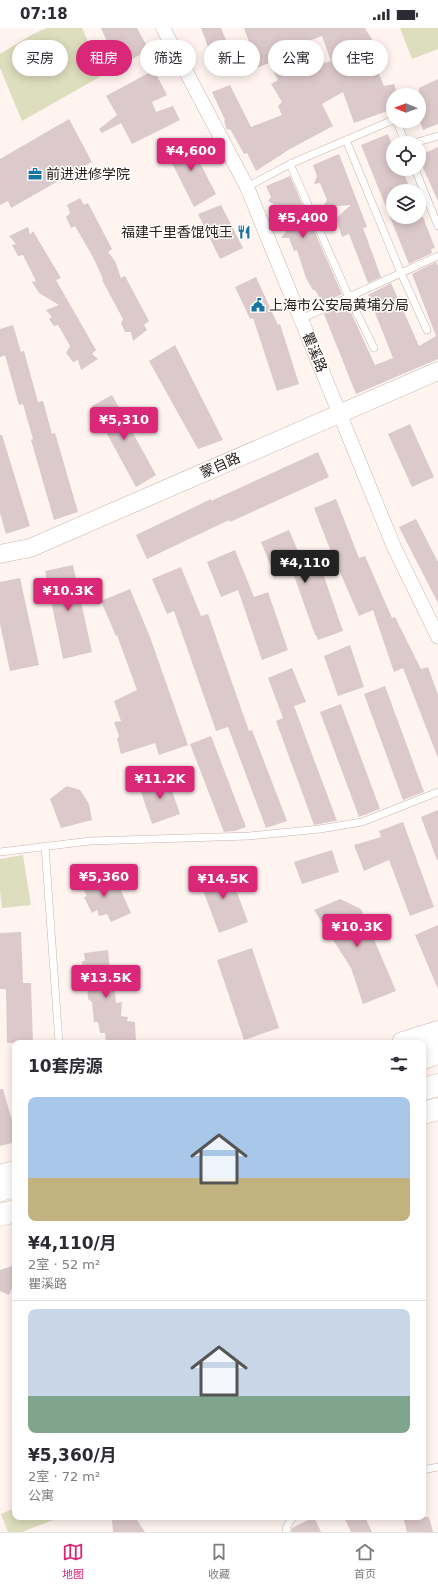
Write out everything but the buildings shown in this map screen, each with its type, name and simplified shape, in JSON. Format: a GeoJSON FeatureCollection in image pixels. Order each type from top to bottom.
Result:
{"type":"FeatureCollection","features":[{"type":"Feature","properties":{"kind":"main road"},"geometry":{"type":"LineString","coordinates":[[413,1040],[438,1032]]}},
{"type":"Feature","properties":{"kind":"main road"},"geometry":{"type":"LineString","coordinates":[[426,1053],[438,1050]]}},
{"type":"Feature","properties":{"kind":"main road"},"geometry":{"type":"LineString","coordinates":[[426,1057],[438,1053]]}},
{"type":"Feature","properties":{"kind":"main road"},"geometry":{"type":"LineString","coordinates":[[426,1069],[438,1066]]}},
{"type":"Feature","properties":{"kind":"main road"},"geometry":{"type":"LineString","coordinates":[[426,1088],[438,1085]]}},
{"type":"Feature","properties":{"kind":"main road"},"geometry":{"type":"LineString","coordinates":[[426,1094],[438,1091]]}},
{"type":"Feature","properties":{"kind":"main road"},"geometry":{"type":"LineString","coordinates":[[426,1102],[438,1100]]}},
{"type":"Feature","properties":{"kind":"main road"},"geometry":{"type":"LineString","coordinates":[[426,1112],[438,1109]]}},
{"type":"Feature","properties":{"kind":"main road"},"geometry":{"type":"LineString","coordinates":[[0,1176],[12,1173]]}},
{"type":"Feature","properties":{"kind":"main road"},"geometry":{"type":"LineString","coordinates":[[0,1190],[12,1187]]}},
{"type":"Feature","properties":{"kind":"main road"},"geometry":{"type":"LineString","coordinates":[[0,1215],[12,1211]]}},
{"type":"Feature","properties":{"kind":"main road"},"geometry":{"type":"LineString","coordinates":[[0,1225],[12,1222]]}},
{"type":"Feature","properties":{"kind":"street","name":"瞿溪路"},"geometry":{"type":"LineString","coordinates":[[163,28],[246,187],[340,413],[365,479],[394,548],[438,637]]}},
{"type":"Feature","properties":{"kind":"street","name":"蒙自路"},"geometry":{"type":"LineString","coordinates":[[0,554],[30,548],[438,371]]}},
{"type":"Feature","properties":{"kind":"lane"},"geometry":{"type":"LineString","coordinates":[[246,187],[290,164],[386,123]]}},
{"type":"Feature","properties":{"kind":"lane"},"geometry":{"type":"LineString","coordinates":[[426,140],[438,136]]}},
{"type":"Feature","properties":{"kind":"lane"},"geometry":{"type":"LineString","coordinates":[[346,140],[401,273],[427,330]]}},
{"type":"Feature","properties":{"kind":"lane"},"geometry":{"type":"LineString","coordinates":[[290,164],[374,348]]}},
{"type":"Feature","properties":{"kind":"lane"},"geometry":{"type":"LineString","coordinates":[[419,176],[438,226]]}},
{"type":"Feature","properties":{"kind":"lane"},"geometry":{"type":"LineString","coordinates":[[301,318],[438,256]]}},
{"type":"Feature","properties":{"kind":"lane"},"geometry":{"type":"LineString","coordinates":[[0,852],[90,841],[249,836],[320,829],[362,822],[438,792]]}},
{"type":"Feature","properties":{"kind":"lane"},"geometry":{"type":"LineString","coordinates":[[45,846],[59,1040]]}},
{"type":"Feature","properties":{"kind":"lane"},"geometry":{"type":"LineString","coordinates":[[426,1469],[438,1467]]}},
{"type":"Feature","properties":{"kind":"lane"},"geometry":{"type":"LineString","coordinates":[[286,1532],[287,1526],[291,1520]]}},
{"type":"Feature","properties":{"kind":"green space"},"geometry":{"type":"Polygon","coordinates":[[[47,28],[82,28],[87,40],[76,40],[76,76],[101,76],[22,121],[0,68],[0,54],[12,47],[12,76],[68,76],[68,40],[23,40],[47,28]]]}},
{"type":"Feature","properties":{"kind":"green space"},"geometry":{"type":"Polygon","coordinates":[[[400,28],[438,28],[438,49],[412,59],[400,28]]]}},
{"type":"Feature","properties":{"kind":"green space"},"geometry":{"type":"Polygon","coordinates":[[[23,855],[31,905],[2,908],[0,891],[0,859],[23,855]]]}},
{"type":"Feature","properties":{"kind":"green space"},"geometry":{"type":"Polygon","coordinates":[[[12,1509],[12,1520],[53,1520],[22,1532],[8,1532],[1,1514],[12,1509]]]}},
{"type":"Feature","properties":{"kind":"place","name":"前进进修学院"},"geometry":{"type":"Point","coordinates":[35,174]}},
{"type":"Feature","properties":{"kind":"place","name":"福建千里香馄饨王"},"geometry":{"type":"Point","coordinates":[244,232]}},
{"type":"Feature","properties":{"kind":"place","name":"上海市公安局黄埔分局"},"geometry":{"type":"Point","coordinates":[258,305]}}]}
